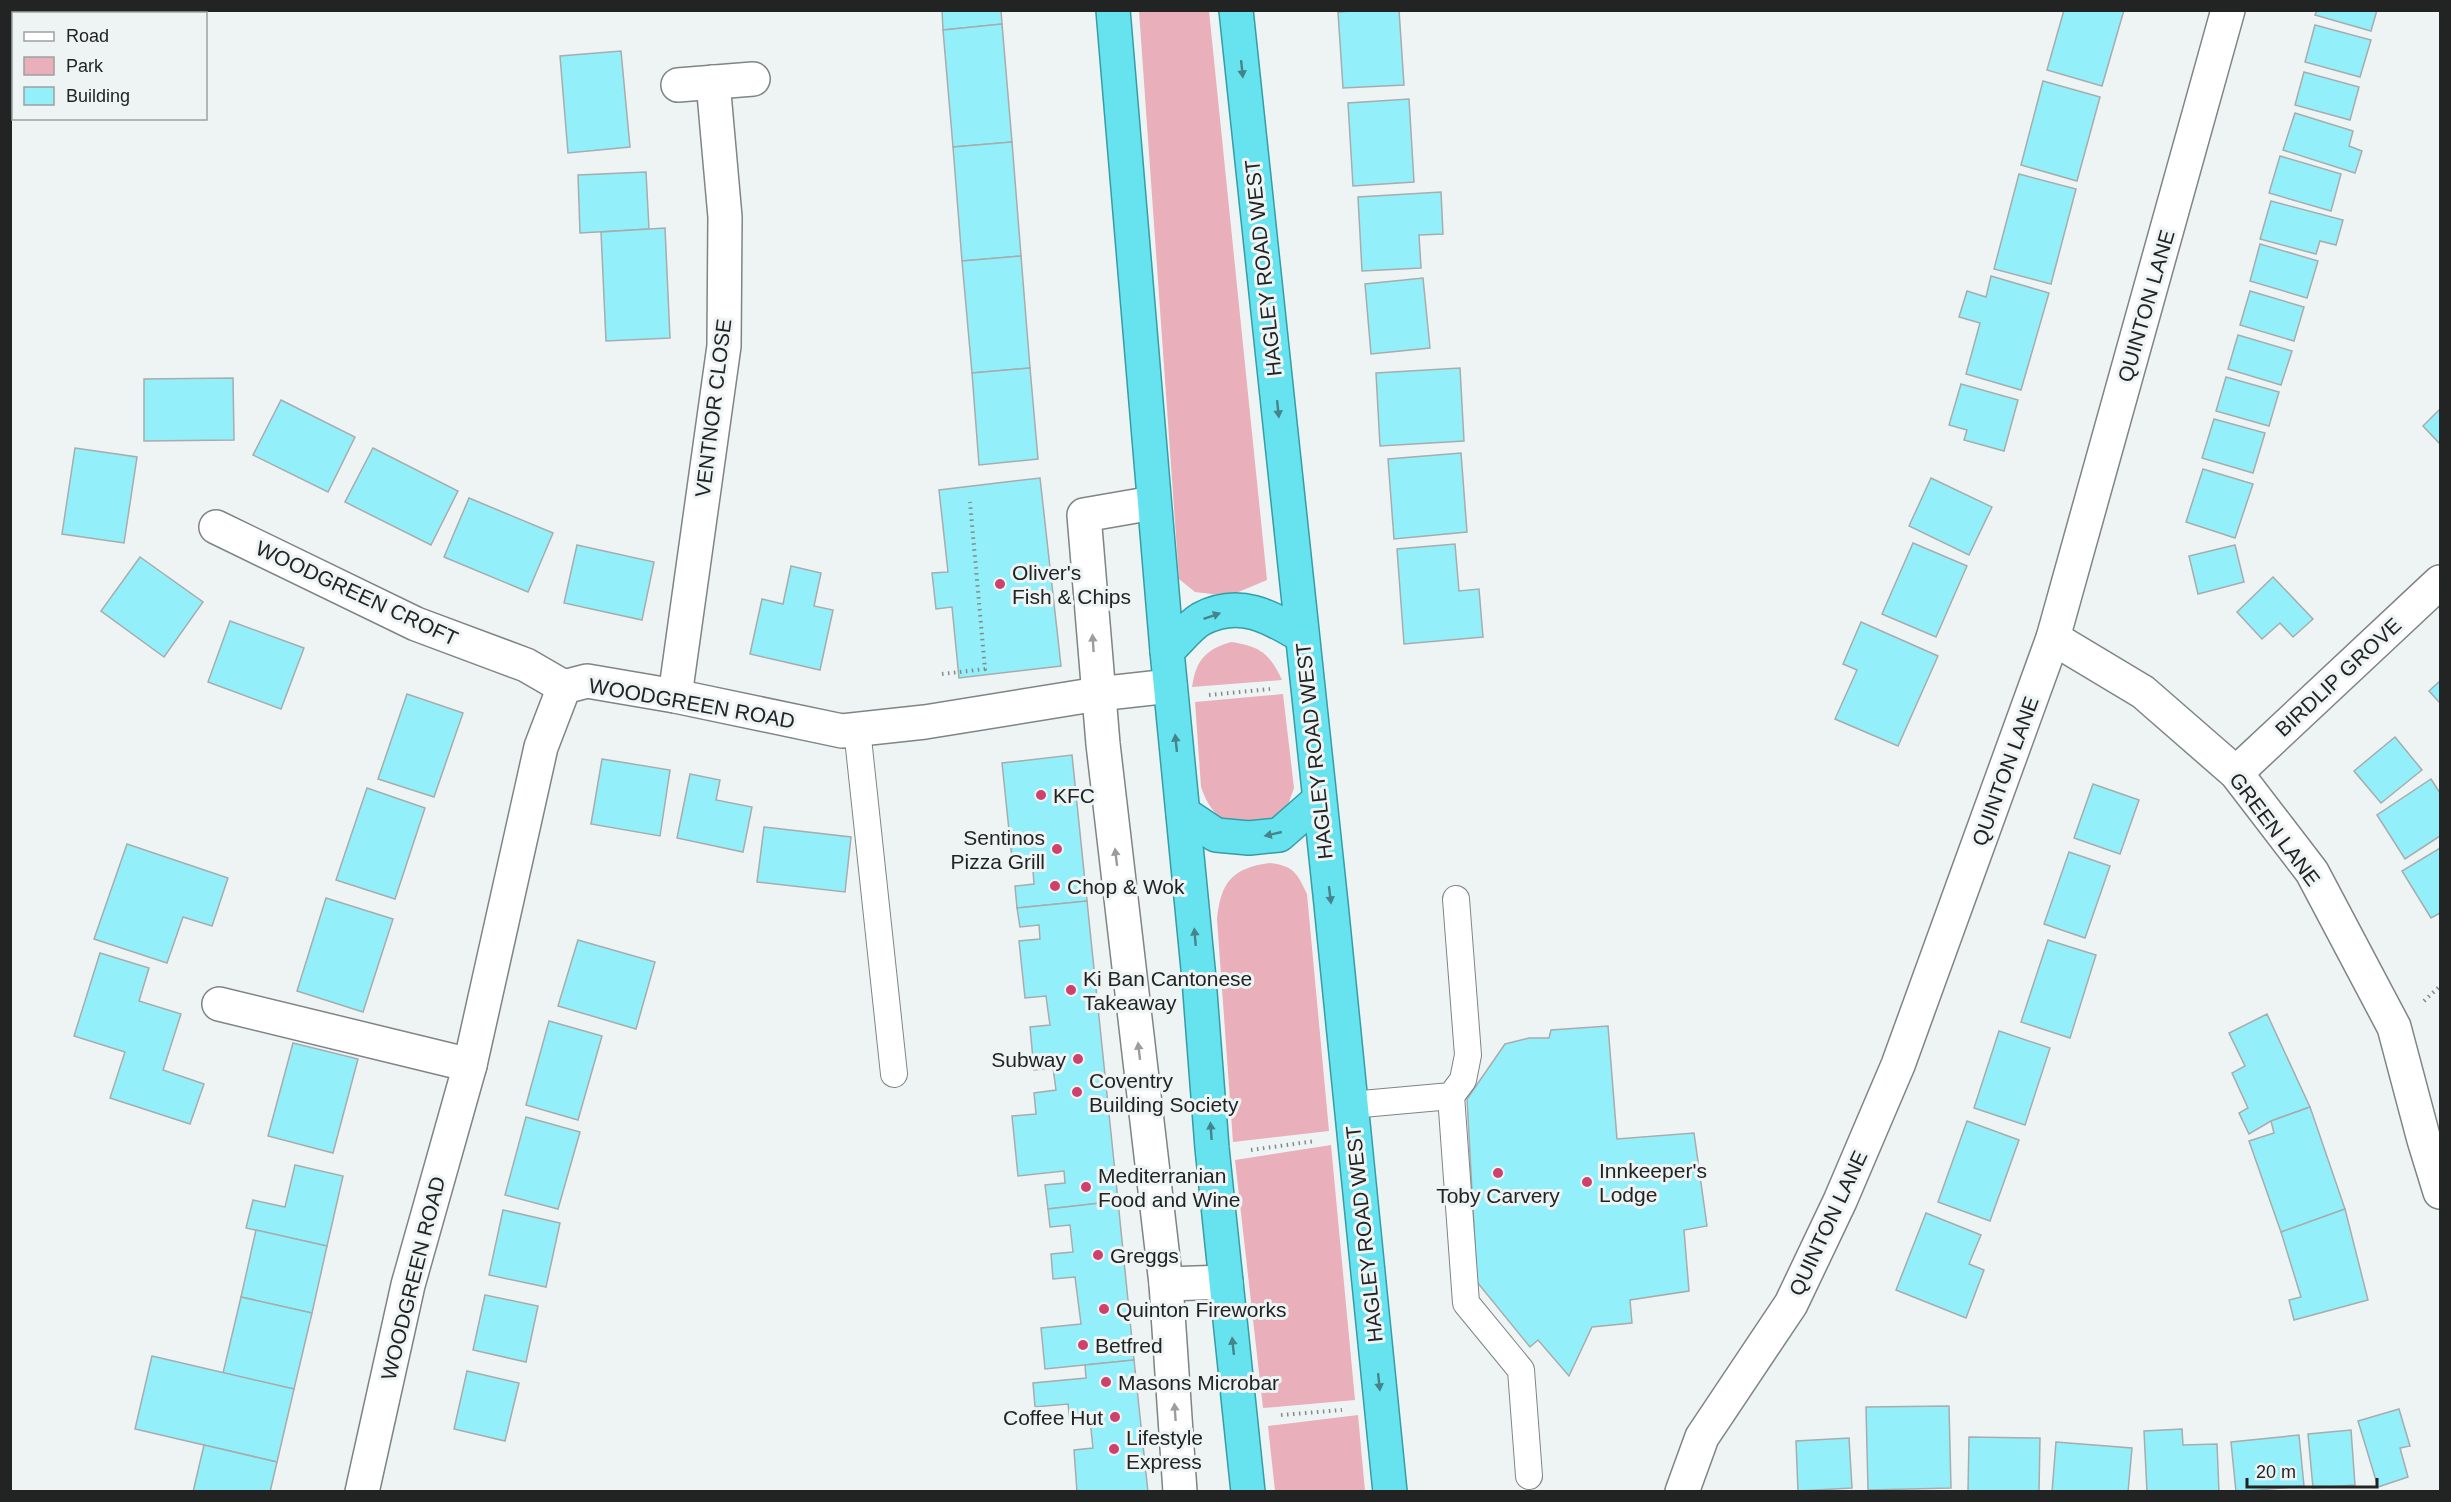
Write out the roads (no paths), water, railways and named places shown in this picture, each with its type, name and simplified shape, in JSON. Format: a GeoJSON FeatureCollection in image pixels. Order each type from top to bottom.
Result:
{"type":"FeatureCollection","features":[{"type":"Feature","properties":{"kind":"highway"},"geometry":{"type":"LineString","coordinates":[[1113,10],[1153,503],[1212,1149],[1248,1491]]}},
{"type":"Feature","properties":{"kind":"highway","name":"HAGLEY ROAD WEST"},"geometry":{"type":"LineString","coordinates":[[1236,10],[1390,1491]]}},
{"type":"Feature","properties":{"kind":"highway"},"geometry":{"type":"LineString","coordinates":[[1167,651],[1200,620],[1229,610],[1267,615],[1302,636]]}},
{"type":"Feature","properties":{"kind":"highway"},"geometry":{"type":"LineString","coordinates":[[1183,813],[1216,835],[1250,838],[1280,835],[1319,800]]}},
{"type":"Feature","properties":{"kind":"street","name":"QUINTON LANE"},"geometry":{"type":"LineString","coordinates":[[1682,1491],[1702,1437],[1791,1304],[1840,1201],[1899,1065],[2053,638],[2228,10]]}},
{"type":"Feature","properties":{"kind":"street"},"geometry":{"type":"LineString","coordinates":[[678,85],[753,79]]}},
{"type":"Feature","properties":{"kind":"street","name":"VENTNOR CLOSE"},"geometry":{"type":"LineString","coordinates":[[675,696],[724,346],[725,217],[713,82]]}},
{"type":"Feature","properties":{"kind":"street"},"geometry":{"type":"LineString","coordinates":[[1153,503],[1084,515],[1098,694],[1166,1284],[1180,1491]]}},
{"type":"Feature","properties":{"kind":"street","name":"WOODGREEN CROFT"},"geometry":{"type":"LineString","coordinates":[[216,527],[416,624],[526,665],[564,687]]}},
{"type":"Feature","properties":{"kind":"street","name":"BIRDLIP GROVE"},"geometry":{"type":"LineString","coordinates":[[2236,773],[2440,582]]}},
{"type":"Feature","properties":{"kind":"street","name":"GREEN LANE"},"geometry":{"type":"LineString","coordinates":[[2053,638],[2143,692],[2236,773],[2312,872],[2394,1027],[2440,1192]]}},
{"type":"Feature","properties":{"kind":"street","name":"WOODGREEN ROAD"},"geometry":{"type":"LineString","coordinates":[[362,1491],[408,1285],[470,1065],[541,747],[564,687],[586,681],[675,696],[842,731],[925,722],[1098,694],[1170,686]]}},
{"type":"Feature","properties":{"kind":"street"},"geometry":{"type":"LineString","coordinates":[[219,1004],[470,1065]]}},
{"type":"Feature","properties":{"kind":"street"},"geometry":{"type":"LineString","coordinates":[[1166,1284],[1226,1282]]}},
{"type":"Feature","properties":{"kind":"lane"},"geometry":{"type":"LineString","coordinates":[[857,729],[894,1074]]}},
{"type":"Feature","properties":{"kind":"lane"},"geometry":{"type":"LineString","coordinates":[[1456,899],[1468,1055],[1463,1080],[1451,1096],[1466,1302],[1521,1370],[1529,1476]]}},
{"type":"Feature","properties":{"kind":"lane"},"geometry":{"type":"LineString","coordinates":[[1351,1105],[1451,1096]]}},
{"type":"Feature","properties":{"kind":"place","name":"Oliver's Fish & Chips"},"geometry":{"type":"Point","coordinates":[1000,584]}},
{"type":"Feature","properties":{"kind":"place","name":"KFC"},"geometry":{"type":"Point","coordinates":[1041,795]}},
{"type":"Feature","properties":{"kind":"place","name":"Sentinos Pizza Grill"},"geometry":{"type":"Point","coordinates":[1057,849]}},
{"type":"Feature","properties":{"kind":"place","name":"Chop & Wok"},"geometry":{"type":"Point","coordinates":[1055,886]}},
{"type":"Feature","properties":{"kind":"place","name":"Ki Ban Cantonese Takeaway"},"geometry":{"type":"Point","coordinates":[1071,990]}},
{"type":"Feature","properties":{"kind":"place","name":"Subway"},"geometry":{"type":"Point","coordinates":[1078,1059]}},
{"type":"Feature","properties":{"kind":"place","name":"Coventry Building Society"},"geometry":{"type":"Point","coordinates":[1077,1092]}},
{"type":"Feature","properties":{"kind":"place","name":"Toby Carvery"},"geometry":{"type":"Point","coordinates":[1498,1173]}},
{"type":"Feature","properties":{"kind":"place","name":"Innkeeper's Lodge"},"geometry":{"type":"Point","coordinates":[1587,1182]}},
{"type":"Feature","properties":{"kind":"place","name":"Mediterranian Food and Wine"},"geometry":{"type":"Point","coordinates":[1086,1187]}},
{"type":"Feature","properties":{"kind":"place","name":"Greggs"},"geometry":{"type":"Point","coordinates":[1098,1255]}},
{"type":"Feature","properties":{"kind":"place","name":"Quinton Fireworks"},"geometry":{"type":"Point","coordinates":[1104,1309]}},
{"type":"Feature","properties":{"kind":"place","name":"Betfred"},"geometry":{"type":"Point","coordinates":[1083,1345]}},
{"type":"Feature","properties":{"kind":"place","name":"Masons Microbar"},"geometry":{"type":"Point","coordinates":[1106,1382]}},
{"type":"Feature","properties":{"kind":"place","name":"Coffee Hut"},"geometry":{"type":"Point","coordinates":[1115,1417]}},
{"type":"Feature","properties":{"kind":"place","name":"Lifestyle Express"},"geometry":{"type":"Point","coordinates":[1114,1449]}}]}
